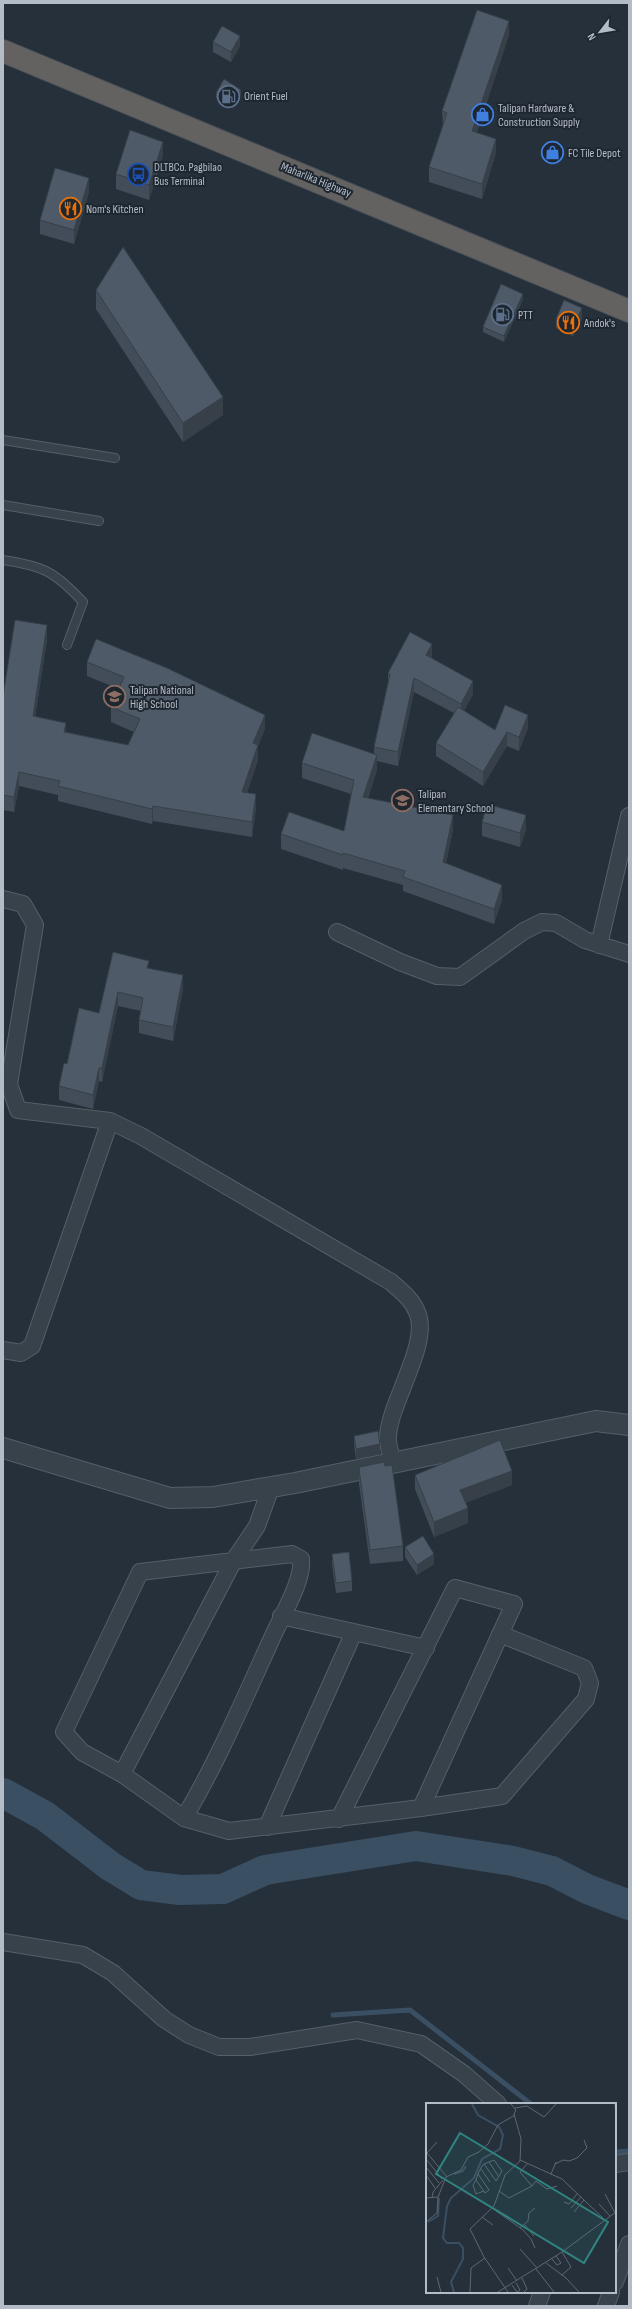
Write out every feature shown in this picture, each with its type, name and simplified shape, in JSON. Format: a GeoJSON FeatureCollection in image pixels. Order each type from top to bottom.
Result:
{"type":"FeatureCollection","features":[{"type":"Feature","properties":{"kind":"highway","name":"Maharlika Highway"},"geometry":{"type":"LineString","coordinates":[[3,51],[627,306]]}},
{"type":"Feature","properties":{"kind":"street"},"geometry":{"type":"LineString","coordinates":[[599,945],[629,816]]}},
{"type":"Feature","properties":{"kind":"street"},"geometry":{"type":"LineString","coordinates":[[3,900],[23,904],[35,925],[9,1084],[18,1110],[110,1122],[140,1136],[391,1282],[410,1299],[418,1313],[420,1330],[417,1345],[391,1417],[388,1437],[393,1463]]}},
{"type":"Feature","properties":{"kind":"street"},"geometry":{"type":"LineString","coordinates":[[337,932],[400,962],[437,976],[460,977],[524,931],[542,922],[556,923],[585,940],[629,954]]}},
{"type":"Feature","properties":{"kind":"street"},"geometry":{"type":"LineString","coordinates":[[3,1350],[21,1353],[32,1346],[110,1122]]}},
{"type":"Feature","properties":{"kind":"street"},"geometry":{"type":"LineString","coordinates":[[3,1448],[170,1498],[213,1497],[271,1487],[596,1422],[629,1425]]}},
{"type":"Feature","properties":{"kind":"street"},"geometry":{"type":"LineString","coordinates":[[122,1774],[234,1560],[257,1526],[271,1487]]}},
{"type":"Feature","properties":{"kind":"street"},"geometry":{"type":"LineString","coordinates":[[184,1818],[207,1779],[281,1616],[302,1569],[301,1559],[292,1554],[140,1572],[64,1732],[82,1752],[122,1774],[184,1818],[229,1831],[339,1819],[502,1796],[586,1699],[590,1683],[584,1668],[500,1634]]}},
{"type":"Feature","properties":{"kind":"street"},"geometry":{"type":"LineString","coordinates":[[339,1819],[455,1588],[514,1604],[421,1808]]}},
{"type":"Feature","properties":{"kind":"street"},"geometry":{"type":"LineString","coordinates":[[281,1616],[426,1648]]}},
{"type":"Feature","properties":{"kind":"street"},"geometry":{"type":"LineString","coordinates":[[267,1827],[354,1632]]}},
{"type":"Feature","properties":{"kind":"street"},"geometry":{"type":"LineString","coordinates":[[3,1942],[82,1955],[113,1973],[164,2019],[189,2036],[219,2047],[250,2047],[357,2030],[421,2044],[464,2074],[497,2103]]}},
{"type":"Feature","properties":{"kind":"street"},"geometry":{"type":"LineString","coordinates":[[616,2164],[629,2162]]}},
{"type":"Feature","properties":{"kind":"street"},"geometry":{"type":"LineString","coordinates":[[616,2279],[629,2244]]}},
{"type":"Feature","properties":{"kind":"street"},"geometry":{"type":"LineString","coordinates":[[537,2306],[542,2293]]}},
{"type":"Feature","properties":{"kind":"street"},"geometry":{"type":"LineString","coordinates":[[606,2306],[611,2293]]}},
{"type":"Feature","properties":{"kind":"lane"},"geometry":{"type":"LineString","coordinates":[[3,440],[115,458]]}},
{"type":"Feature","properties":{"kind":"lane"},"geometry":{"type":"LineString","coordinates":[[3,506],[99,521]]}},
{"type":"Feature","properties":{"kind":"lane"},"geometry":{"type":"LineString","coordinates":[[3,560],[31,564],[55,574],[83,602],[67,645]]}},
{"type":"Feature","properties":{"kind":"building"},"geometry":{"type":"Polygon","coordinates":[[[477,10],[509,21],[472,131],[496,139],[482,184],[429,167],[447,113],[442,111],[477,10]]]}},
{"type":"Feature","properties":{"kind":"building"},"geometry":{"type":"Polygon","coordinates":[[[222,26],[240,36],[231,52],[213,42],[222,26]]]}},
{"type":"Feature","properties":{"kind":"building","name":"Orient Fuel"},"geometry":{"type":"Polygon","coordinates":[[[224,79],[241,90],[233,103],[216,93],[224,79]]]}},
{"type":"Feature","properties":{"kind":"building"},"geometry":{"type":"Polygon","coordinates":[[[130,130],[163,142],[149,185],[116,174],[130,130]]]}},
{"type":"Feature","properties":{"kind":"building"},"geometry":{"type":"Polygon","coordinates":[[[55,168],[89,178],[74,230],[40,220],[55,168]]]}},
{"type":"Feature","properties":{"kind":"building"},"geometry":{"type":"Polygon","coordinates":[[[123,247],[223,397],[183,423],[96,290],[123,247]]]}},
{"type":"Feature","properties":{"kind":"building","name":"PTT"},"geometry":{"type":"Polygon","coordinates":[[[501,284],[523,294],[504,336],[483,327],[501,284]]]}},
{"type":"Feature","properties":{"kind":"building"},"geometry":{"type":"Polygon","coordinates":[[[564,300],[582,308],[573,327],[556,319],[564,300]]]}},
{"type":"Feature","properties":{"kind":"building","name":"Talipan National High School"},"geometry":{"type":"Polygon","coordinates":[[[15,620],[47,625],[33,716],[66,723],[64,732],[128,745],[140,719],[111,707],[124,677],[87,662],[96,639],[167,668],[265,715],[253,743],[258,745],[242,792],[256,794],[252,822],[153,806],[152,809],[58,786],[60,781],[19,772],[14,797],[3,795],[3,696],[15,620]]]}},
{"type":"Feature","properties":{"kind":"building"},"geometry":{"type":"Polygon","coordinates":[[[410,632],[432,644],[426,655],[473,681],[461,704],[414,678],[398,752],[374,747],[390,674],[388,673],[410,632]]]}},
{"type":"Feature","properties":{"kind":"building"},"geometry":{"type":"Polygon","coordinates":[[[505,705],[528,715],[519,737],[507,732],[483,772],[436,743],[458,707],[495,730],[505,705]]]}},
{"type":"Feature","properties":{"kind":"building"},"geometry":{"type":"Polygon","coordinates":[[[312,733],[377,755],[363,797],[453,815],[443,862],[502,885],[494,909],[403,877],[405,871],[343,853],[343,855],[281,834],[289,812],[344,831],[354,780],[302,763],[312,733]]]}},
{"type":"Feature","properties":{"kind":"building"},"geometry":{"type":"Polygon","coordinates":[[[487,804],[526,815],[520,833],[482,822],[487,804]]]}},
{"type":"Feature","properties":{"kind":"building"},"geometry":{"type":"Polygon","coordinates":[[[113,952],[149,961],[147,968],[183,975],[173,1027],[139,1020],[143,998],[118,992],[102,1068],[99,1068],[93,1095],[59,1086],[64,1063],[67,1064],[79,1008],[99,1013],[113,952]]]}},
{"type":"Feature","properties":{"kind":"building"},"geometry":{"type":"Polygon","coordinates":[[[378,1431],[380,1444],[356,1449],[354,1436],[378,1431]]]}},
{"type":"Feature","properties":{"kind":"building"},"geometry":{"type":"Polygon","coordinates":[[[500,1440],[512,1471],[460,1490],[468,1508],[434,1522],[415,1475],[500,1440]]]}},
{"type":"Feature","properties":{"kind":"building"},"geometry":{"type":"Polygon","coordinates":[[[384,1462],[385,1466],[392,1465],[403,1546],[370,1550],[359,1469],[360,1467],[384,1462]]]}},
{"type":"Feature","properties":{"kind":"building"},"geometry":{"type":"Polygon","coordinates":[[[423,1536],[434,1554],[417,1565],[405,1547],[423,1536]]]}},
{"type":"Feature","properties":{"kind":"building"},"geometry":{"type":"Polygon","coordinates":[[[349,1552],[352,1581],[336,1583],[332,1554],[349,1552]]]}},
{"type":"Feature","properties":{"kind":"waterway"},"geometry":{"type":"LineString","coordinates":[[3,1793],[45,1816],[110,1866],[141,1885],[180,1890],[223,1889],[265,1870],[416,1846],[513,1861],[552,1871],[587,1889],[629,1905]]}},
{"type":"Feature","properties":{"kind":"waterway"},"geometry":{"type":"LineString","coordinates":[[333,2015],[410,2010],[530,2103]]}},
{"type":"Feature","properties":{"kind":"waterway"},"geometry":{"type":"LineString","coordinates":[[616,2152],[629,2151]]}},
{"type":"Feature","properties":{"kind":"place","name":"Orient Fuel"},"geometry":{"type":"Point","coordinates":[228,96]}},
{"type":"Feature","properties":{"kind":"place","name":"Talipan Hardware & Construction Supply"},"geometry":{"type":"Point","coordinates":[482,115]}},
{"type":"Feature","properties":{"kind":"place","name":"FC Tile Depot"},"geometry":{"type":"Point","coordinates":[552,153]}},
{"type":"Feature","properties":{"kind":"place","name":"DLTBCo. Pagbilao Bus Terminal"},"geometry":{"type":"Point","coordinates":[138,174]}},
{"type":"Feature","properties":{"kind":"place","name":"Nom's Kitchen"},"geometry":{"type":"Point","coordinates":[70,209]}},
{"type":"Feature","properties":{"kind":"place","name":"PTT"},"geometry":{"type":"Point","coordinates":[503,315]}},
{"type":"Feature","properties":{"kind":"place","name":"Andok's"},"geometry":{"type":"Point","coordinates":[569,323]}},
{"type":"Feature","properties":{"kind":"place","name":"Talipan National High School"},"geometry":{"type":"Point","coordinates":[114,697]}},
{"type":"Feature","properties":{"kind":"place","name":"Talipan Elementary School"},"geometry":{"type":"Point","coordinates":[402,801]}}]}
